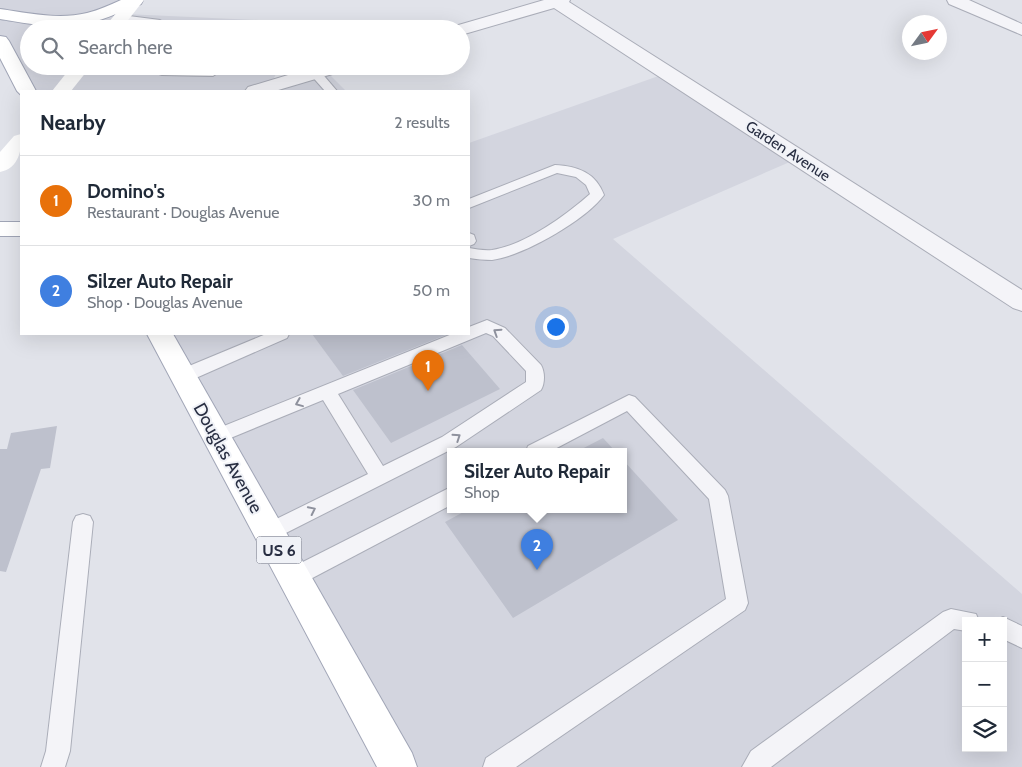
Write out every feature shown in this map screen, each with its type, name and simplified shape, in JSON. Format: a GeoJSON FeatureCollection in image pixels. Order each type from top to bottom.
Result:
{"type":"FeatureCollection","features":[{"type":"Feature","properties":{"kind":"main road"},"geometry":{"type":"LineString","coordinates":[[77,20],[89,18],[136,0]]}},
{"type":"Feature","properties":{"kind":"main road"},"geometry":{"type":"LineString","coordinates":[[120,20],[136,0]]}},
{"type":"Feature","properties":{"kind":"main road"},"geometry":{"type":"LineString","coordinates":[[0,14],[43,20]]}},
{"type":"Feature","properties":{"kind":"main road"},"geometry":{"type":"LineString","coordinates":[[0,41],[26,90]]}},
{"type":"Feature","properties":{"kind":"main road"},"geometry":{"type":"LineString","coordinates":[[62,90],[74,75]]}},
{"type":"Feature","properties":{"kind":"main road"},"geometry":{"type":"LineString","coordinates":[[0,166],[20,141]]}},
{"type":"Feature","properties":{"kind":"main road"},"geometry":{"type":"LineString","coordinates":[[0,229],[20,229]]}},
{"type":"Feature","properties":{"kind":"main road","name":"Douglas Avenue"},"geometry":{"type":"LineString","coordinates":[[161,335],[398,767]]}},
{"type":"Feature","properties":{"kind":"street"},"geometry":{"type":"LineString","coordinates":[[956,0],[1022,30]]}},
{"type":"Feature","properties":{"kind":"street"},"geometry":{"type":"LineString","coordinates":[[470,27],[558,1]]}},
{"type":"Feature","properties":{"kind":"street","name":"Garden Avenue"},"geometry":{"type":"LineString","coordinates":[[558,1],[1022,302]]}},
{"type":"Feature","properties":{"kind":"street"},"geometry":{"type":"LineString","coordinates":[[258,90],[308,75]]}},
{"type":"Feature","properties":{"kind":"lane"},"geometry":{"type":"LineString","coordinates":[[317,75],[330,90]]}},
{"type":"Feature","properties":{"kind":"lane"},"geometry":{"type":"LineString","coordinates":[[470,204],[555,169],[568,169],[582,175],[594,184],[597,195],[568,220],[525,243],[494,255],[470,253]]}},
{"type":"Feature","properties":{"kind":"lane"},"geometry":{"type":"LineString","coordinates":[[269,532],[449,442],[535,385],[535,369],[500,332],[487,326],[470,333]]}},
{"type":"Feature","properties":{"kind":"lane"},"geometry":{"type":"LineString","coordinates":[[184,376],[279,335]]}},
{"type":"Feature","properties":{"kind":"lane"},"geometry":{"type":"LineString","coordinates":[[216,437],[465,335]]}},
{"type":"Feature","properties":{"kind":"lane"},"geometry":{"type":"LineString","coordinates":[[327,392],[380,477]]}},
{"type":"Feature","properties":{"kind":"lane"},"geometry":{"type":"LineString","coordinates":[[495,767],[737,603],[718,496],[630,402],[541,448]]}},
{"type":"Feature","properties":{"kind":"lane"},"geometry":{"type":"LineString","coordinates":[[294,577],[447,497]]}},
{"type":"Feature","properties":{"kind":"lane"},"geometry":{"type":"LineString","coordinates":[[53,767],[58,751],[83,522]]}},
{"type":"Feature","properties":{"kind":"lane"},"geometry":{"type":"LineString","coordinates":[[754,767],[760,760],[951,619],[962,620]]}},
{"type":"Feature","properties":{"kind":"lane"},"geometry":{"type":"LineString","coordinates":[[1007,629],[1022,638]]}},
{"type":"Feature","properties":{"kind":"shaded area"},"geometry":{"type":"Polygon","coordinates":[[[0,0],[136,0],[125,14],[257,20],[20,20],[20,75],[276,75],[270,86],[308,75],[330,75],[345,90],[26,90],[0,41],[0,0]]]}},
{"type":"Feature","properties":{"kind":"shaded area"},"geometry":{"type":"Polygon","coordinates":[[[667,73],[799,158],[613,239],[1022,594],[1022,767],[398,767],[161,335],[470,335],[470,143],[667,73]]]}},
{"type":"Feature","properties":{"kind":"building"},"geometry":{"type":"Polygon","coordinates":[[[313,335],[446,335],[343,376],[313,335]]]}},
{"type":"Feature","properties":{"kind":"building"},"geometry":{"type":"Polygon","coordinates":[[[462,345],[500,389],[391,443],[353,390],[462,345]]]}},
{"type":"Feature","properties":{"kind":"building"},"geometry":{"type":"Polygon","coordinates":[[[57,426],[50,468],[41,469],[6,572],[0,571],[0,449],[7,449],[11,433],[57,426]]]}},
{"type":"Feature","properties":{"kind":"building"},"geometry":{"type":"Polygon","coordinates":[[[603,438],[612,448],[584,448],[603,438]]]}},
{"type":"Feature","properties":{"kind":"building"},"geometry":{"type":"Polygon","coordinates":[[[627,464],[678,520],[513,618],[445,522],[462,513],[627,513],[627,464]]]}},
{"type":"Feature","properties":{"kind":"place","name":"Domino's"},"geometry":{"type":"Point","coordinates":[428,391]}},
{"type":"Feature","properties":{"kind":"place","name":"Silzer Auto Repair"},"geometry":{"type":"Point","coordinates":[537,570]}}]}
